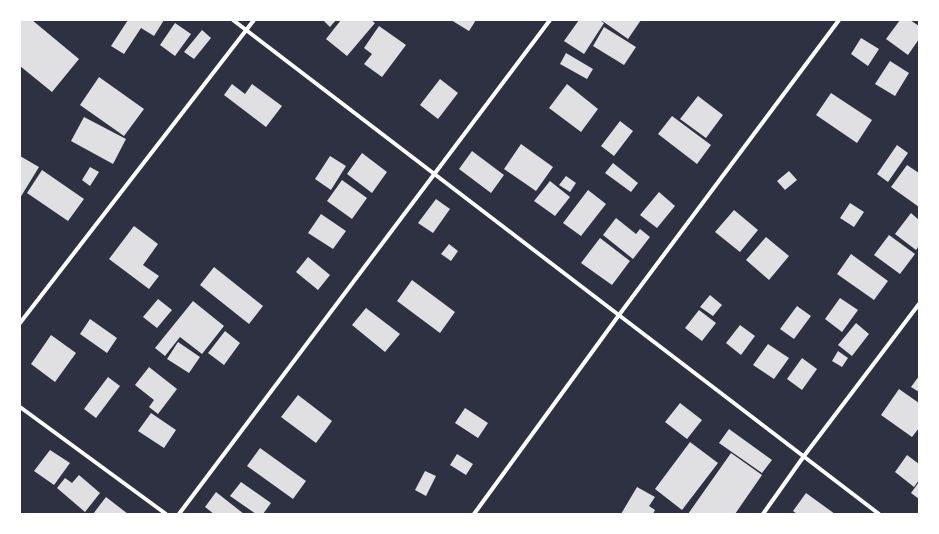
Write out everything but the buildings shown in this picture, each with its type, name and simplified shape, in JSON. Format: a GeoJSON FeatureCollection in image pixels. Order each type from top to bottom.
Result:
{"type":"FeatureCollection","features":[{"type":"Feature","properties":{"kind":"street"},"geometry":{"type":"LineString","coordinates":[[233,20],[879,514]]}},
{"type":"Feature","properties":{"kind":"street"},"geometry":{"type":"LineString","coordinates":[[20,323],[254,20]]}},
{"type":"Feature","properties":{"kind":"street"},"geometry":{"type":"LineString","coordinates":[[179,514],[550,20]]}},
{"type":"Feature","properties":{"kind":"street"},"geometry":{"type":"LineString","coordinates":[[474,514],[619,315],[839,20]]}},
{"type":"Feature","properties":{"kind":"street"},"geometry":{"type":"LineString","coordinates":[[763,514],[804,456],[919,304]]}},
{"type":"Feature","properties":{"kind":"street"},"geometry":{"type":"LineString","coordinates":[[20,316],[28,313]]}},
{"type":"Feature","properties":{"kind":"street"},"geometry":{"type":"LineString","coordinates":[[20,407],[166,514]]}}]}
